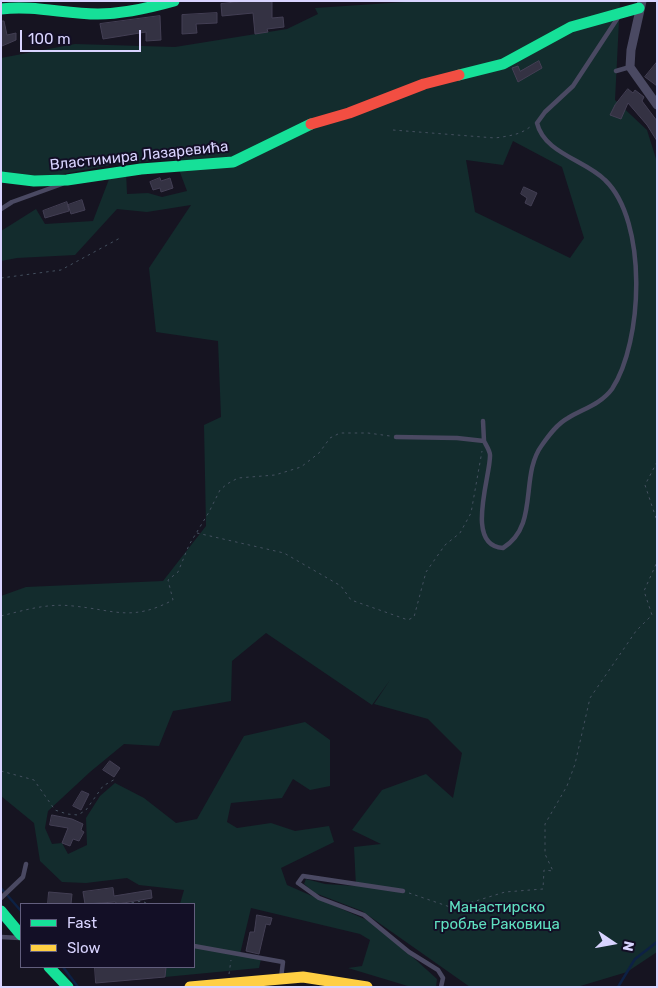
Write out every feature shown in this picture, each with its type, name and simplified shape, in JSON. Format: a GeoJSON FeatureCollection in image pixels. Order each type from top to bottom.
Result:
{"type":"FeatureCollection","features":[{"type":"Feature","properties":{"kind":"street"},"geometry":{"type":"LineString","coordinates":[[1,9],[31,7],[98,14],[137,10],[174,1]]}},
{"type":"Feature","properties":{"kind":"street"},"geometry":{"type":"LineString","coordinates":[[641,4],[631,50],[630,67],[657,105]]}},
{"type":"Feature","properties":{"kind":"street","name":"Властимира Лазаревића"},"geometry":{"type":"LineString","coordinates":[[1,177],[34,181],[67,180],[142,169],[233,162],[315,122],[348,113],[424,84],[504,64],[571,27],[620,15],[641,4]]}},
{"type":"Feature","properties":{"kind":"street"},"geometry":{"type":"LineString","coordinates":[[1,911],[20,933]]}},
{"type":"Feature","properties":{"kind":"street"},"geometry":{"type":"LineString","coordinates":[[50,968],[68,987]]}},
{"type":"Feature","properties":{"kind":"street"},"geometry":{"type":"LineString","coordinates":[[190,987],[281,978],[315,977],[368,987]]}},
{"type":"Feature","properties":{"kind":"lane"},"geometry":{"type":"LineString","coordinates":[[483,421],[484,441],[490,454],[482,500],[483,528],[490,542],[497,547],[503,548],[517,535],[523,522],[530,476],[540,447],[560,423],[592,407],[611,390],[621,372],[632,341],[636,298],[634,244],[627,219],[617,196],[605,179],[542,137],[537,123],[538,119],[573,86],[589,60],[616,24],[620,15]]}},
{"type":"Feature","properties":{"kind":"lane"},"geometry":{"type":"LineString","coordinates":[[616,71],[630,67]]}},
{"type":"Feature","properties":{"kind":"lane"},"geometry":{"type":"LineString","coordinates":[[1,209],[12,202],[54,188],[67,180]]}},
{"type":"Feature","properties":{"kind":"lane"},"geometry":{"type":"LineString","coordinates":[[396,437],[457,438],[484,441]]}},
{"type":"Feature","properties":{"kind":"lane"},"geometry":{"type":"LineString","coordinates":[[2,898],[23,877],[26,864]]}},
{"type":"Feature","properties":{"kind":"lane"},"geometry":{"type":"LineString","coordinates":[[403,891],[302,876],[298,883],[319,898],[364,915],[408,952],[438,970],[443,978],[441,987]]}},
{"type":"Feature","properties":{"kind":"lane"},"geometry":{"type":"LineString","coordinates":[[1,937],[20,934]]}},
{"type":"Feature","properties":{"kind":"lane"},"geometry":{"type":"LineString","coordinates":[[195,946],[283,962],[281,978]]}},
{"type":"Feature","properties":{"kind":"path"},"geometry":{"type":"LineString","coordinates":[[393,130],[495,138],[526,131],[538,119]]}},
{"type":"Feature","properties":{"kind":"path"},"geometry":{"type":"LineString","coordinates":[[1,278],[60,270],[120,238]]}},
{"type":"Feature","properties":{"kind":"path"},"geometry":{"type":"LineString","coordinates":[[1,616],[39,606],[72,606],[112,613],[133,614],[163,605],[173,600],[168,580],[178,572],[189,545],[220,490],[238,478],[275,475],[301,467],[319,453],[330,438],[340,433],[368,432],[396,437]]}},
{"type":"Feature","properties":{"kind":"path"},"geometry":{"type":"LineString","coordinates":[[196,533],[284,553],[341,586],[351,600],[408,620],[414,617],[426,572],[445,545],[460,533],[470,513],[484,441]]}},
{"type":"Feature","properties":{"kind":"path"},"geometry":{"type":"LineString","coordinates":[[657,462],[645,485],[657,521]]}},
{"type":"Feature","properties":{"kind":"path"},"geometry":{"type":"LineString","coordinates":[[403,891],[453,908],[505,892],[543,889],[544,870],[553,871],[545,854],[545,824],[567,786],[575,764],[590,698],[636,631],[652,615],[644,591],[657,562]]}},
{"type":"Feature","properties":{"kind":"path"},"geometry":{"type":"LineString","coordinates":[[1,771],[34,780],[55,810],[78,815],[86,810],[102,786],[117,778]]}},
{"type":"Feature","properties":{"kind":"path"},"geometry":{"type":"LineString","coordinates":[[131,903],[142,901],[146,903]]}},
{"type":"Feature","properties":{"kind":"path"},"geometry":{"type":"LineString","coordinates":[[229,984],[231,954]]}},
{"type":"Feature","properties":{"kind":"green space","name":"Манастирско гробље Раковица"},"geometry":{"type":"Polygon","coordinates":[[[420,1],[620,1],[615,100],[647,130],[657,162],[657,952],[627,972],[577,987],[470,987],[362,911],[315,893],[304,884],[306,879],[325,884],[356,886],[354,847],[381,844],[352,830],[382,790],[426,774],[453,798],[462,753],[428,719],[374,704],[390,680],[372,705],[266,633],[232,661],[231,701],[173,711],[159,746],[124,744],[48,811],[45,828],[52,844],[62,843],[68,854],[87,845],[86,818],[100,796],[115,783],[144,798],[176,823],[197,819],[244,736],[305,722],[330,740],[330,786],[310,790],[293,779],[282,798],[231,803],[227,822],[237,828],[271,823],[295,831],[329,826],[334,842],[281,868],[287,885],[376,924],[437,979],[436,987],[411,987],[348,968],[362,966],[370,940],[360,934],[251,908],[240,954],[261,959],[259,968],[165,977],[166,968],[195,968],[195,903],[180,903],[184,890],[139,885],[127,878],[86,883],[62,882],[40,861],[34,823],[1,796],[1,596],[26,587],[163,581],[206,526],[204,425],[221,417],[218,341],[156,332],[149,268],[191,205],[147,212],[117,209],[75,255],[17,258],[1,261],[1,231],[36,209],[45,224],[93,221],[111,174],[126,171],[127,194],[148,193],[162,197],[187,191],[175,159],[111,165],[47,177],[1,174],[1,58],[75,44],[175,47],[287,29],[318,14],[315,8],[420,1]],[[513,141],[503,165],[466,160],[475,212],[570,258],[584,238],[562,167],[513,141]]]}},
{"type":"Feature","properties":{"kind":"building"},"geometry":{"type":"Polygon","coordinates":[[[244,1],[272,1],[272,18],[283,17],[284,27],[267,29],[268,32],[255,34],[253,13],[222,16],[221,4],[244,1]]]}},
{"type":"Feature","properties":{"kind":"building"},"geometry":{"type":"Polygon","coordinates":[[[217,13],[217,23],[196,24],[197,33],[182,34],[182,15],[217,13]]]}},
{"type":"Feature","properties":{"kind":"building"},"geometry":{"type":"Polygon","coordinates":[[[160,16],[161,40],[146,41],[146,32],[103,39],[100,24],[160,16]]]}},
{"type":"Feature","properties":{"kind":"building"},"geometry":{"type":"Polygon","coordinates":[[[1,21],[4,21],[7,35],[16,33],[16,40],[2,46],[1,21]]]}},
{"type":"Feature","properties":{"kind":"building"},"geometry":{"type":"Polygon","coordinates":[[[539,61],[542,68],[518,82],[512,68],[518,66],[520,71],[539,61]]]}},
{"type":"Feature","properties":{"kind":"building"},"geometry":{"type":"Polygon","coordinates":[[[657,62],[657,86],[645,77],[657,62]]]}},
{"type":"Feature","properties":{"kind":"building"},"geometry":{"type":"Polygon","coordinates":[[[628,89],[633,93],[635,90],[644,97],[642,101],[657,121],[657,141],[647,125],[628,103],[621,119],[610,115],[615,105],[628,89]]]}},
{"type":"Feature","properties":{"kind":"building"},"geometry":{"type":"Polygon","coordinates":[[[160,178],[161,181],[170,178],[173,188],[161,192],[160,188],[153,190],[150,182],[160,178]]]}},
{"type":"Feature","properties":{"kind":"building"},"geometry":{"type":"Polygon","coordinates":[[[524,187],[537,193],[531,206],[525,203],[527,198],[521,194],[524,187]]]}},
{"type":"Feature","properties":{"kind":"building"},"geometry":{"type":"Polygon","coordinates":[[[82,200],[85,210],[71,214],[68,205],[82,200]]]}},
{"type":"Feature","properties":{"kind":"building"},"geometry":{"type":"Polygon","coordinates":[[[67,202],[69,211],[45,218],[43,211],[67,202]]]}},
{"type":"Feature","properties":{"kind":"building"},"geometry":{"type":"Polygon","coordinates":[[[110,761],[120,768],[114,777],[103,770],[110,761]]]}},
{"type":"Feature","properties":{"kind":"building"},"geometry":{"type":"Polygon","coordinates":[[[82,791],[89,794],[81,810],[73,806],[82,791]]]}},
{"type":"Feature","properties":{"kind":"building"},"geometry":{"type":"Polygon","coordinates":[[[52,815],[72,819],[83,824],[81,830],[84,832],[79,841],[73,839],[70,846],[62,843],[68,828],[50,825],[52,815]]]}},
{"type":"Feature","properties":{"kind":"building"},"geometry":{"type":"Polygon","coordinates":[[[113,888],[114,896],[151,890],[152,898],[124,903],[85,903],[83,892],[113,888]]]}},
{"type":"Feature","properties":{"kind":"building"},"geometry":{"type":"Polygon","coordinates":[[[49,892],[72,894],[71,903],[48,903],[49,892]]]}},
{"type":"Feature","properties":{"kind":"building"},"geometry":{"type":"Polygon","coordinates":[[[257,915],[272,918],[270,925],[266,924],[259,954],[246,951],[250,932],[254,932],[257,915]]]}},
{"type":"Feature","properties":{"kind":"building"},"geometry":{"type":"Polygon","coordinates":[[[95,968],[166,968],[165,977],[96,983],[95,968]]]}},
{"type":"Feature","properties":{"kind":"waterway"},"geometry":{"type":"LineString","coordinates":[[1,888],[20,910]]}},
{"type":"Feature","properties":{"kind":"waterway"},"geometry":{"type":"LineString","coordinates":[[618,987],[635,959],[657,942]]}},
{"type":"Feature","properties":{"kind":"waterway"},"geometry":{"type":"LineString","coordinates":[[64,968],[78,987]]}},
{"type":"Feature","properties":{"kind":"traffic: fast"},"geometry":{"type":"LineString","coordinates":[[1,9],[25,8],[86,14],[108,14],[174,1]]}},
{"type":"Feature","properties":{"kind":"traffic: fast"},"geometry":{"type":"LineString","coordinates":[[459,75],[503,64],[571,27],[639,8]]}},
{"type":"Feature","properties":{"kind":"traffic: fast"},"geometry":{"type":"LineString","coordinates":[[1,177],[34,181],[67,180],[141,169],[233,162],[311,124]]}},
{"type":"Feature","properties":{"kind":"traffic: fast"},"geometry":{"type":"LineString","coordinates":[[1,911],[20,934]]}},
{"type":"Feature","properties":{"kind":"traffic: fast"},"geometry":{"type":"LineString","coordinates":[[50,968],[68,987]]}},
{"type":"Feature","properties":{"kind":"traffic: slow"},"geometry":{"type":"LineString","coordinates":[[190,987],[303,977],[367,987]]}},
{"type":"Feature","properties":{"kind":"traffic: jam"},"geometry":{"type":"LineString","coordinates":[[311,124],[349,113],[424,84],[459,75]]}}]}
